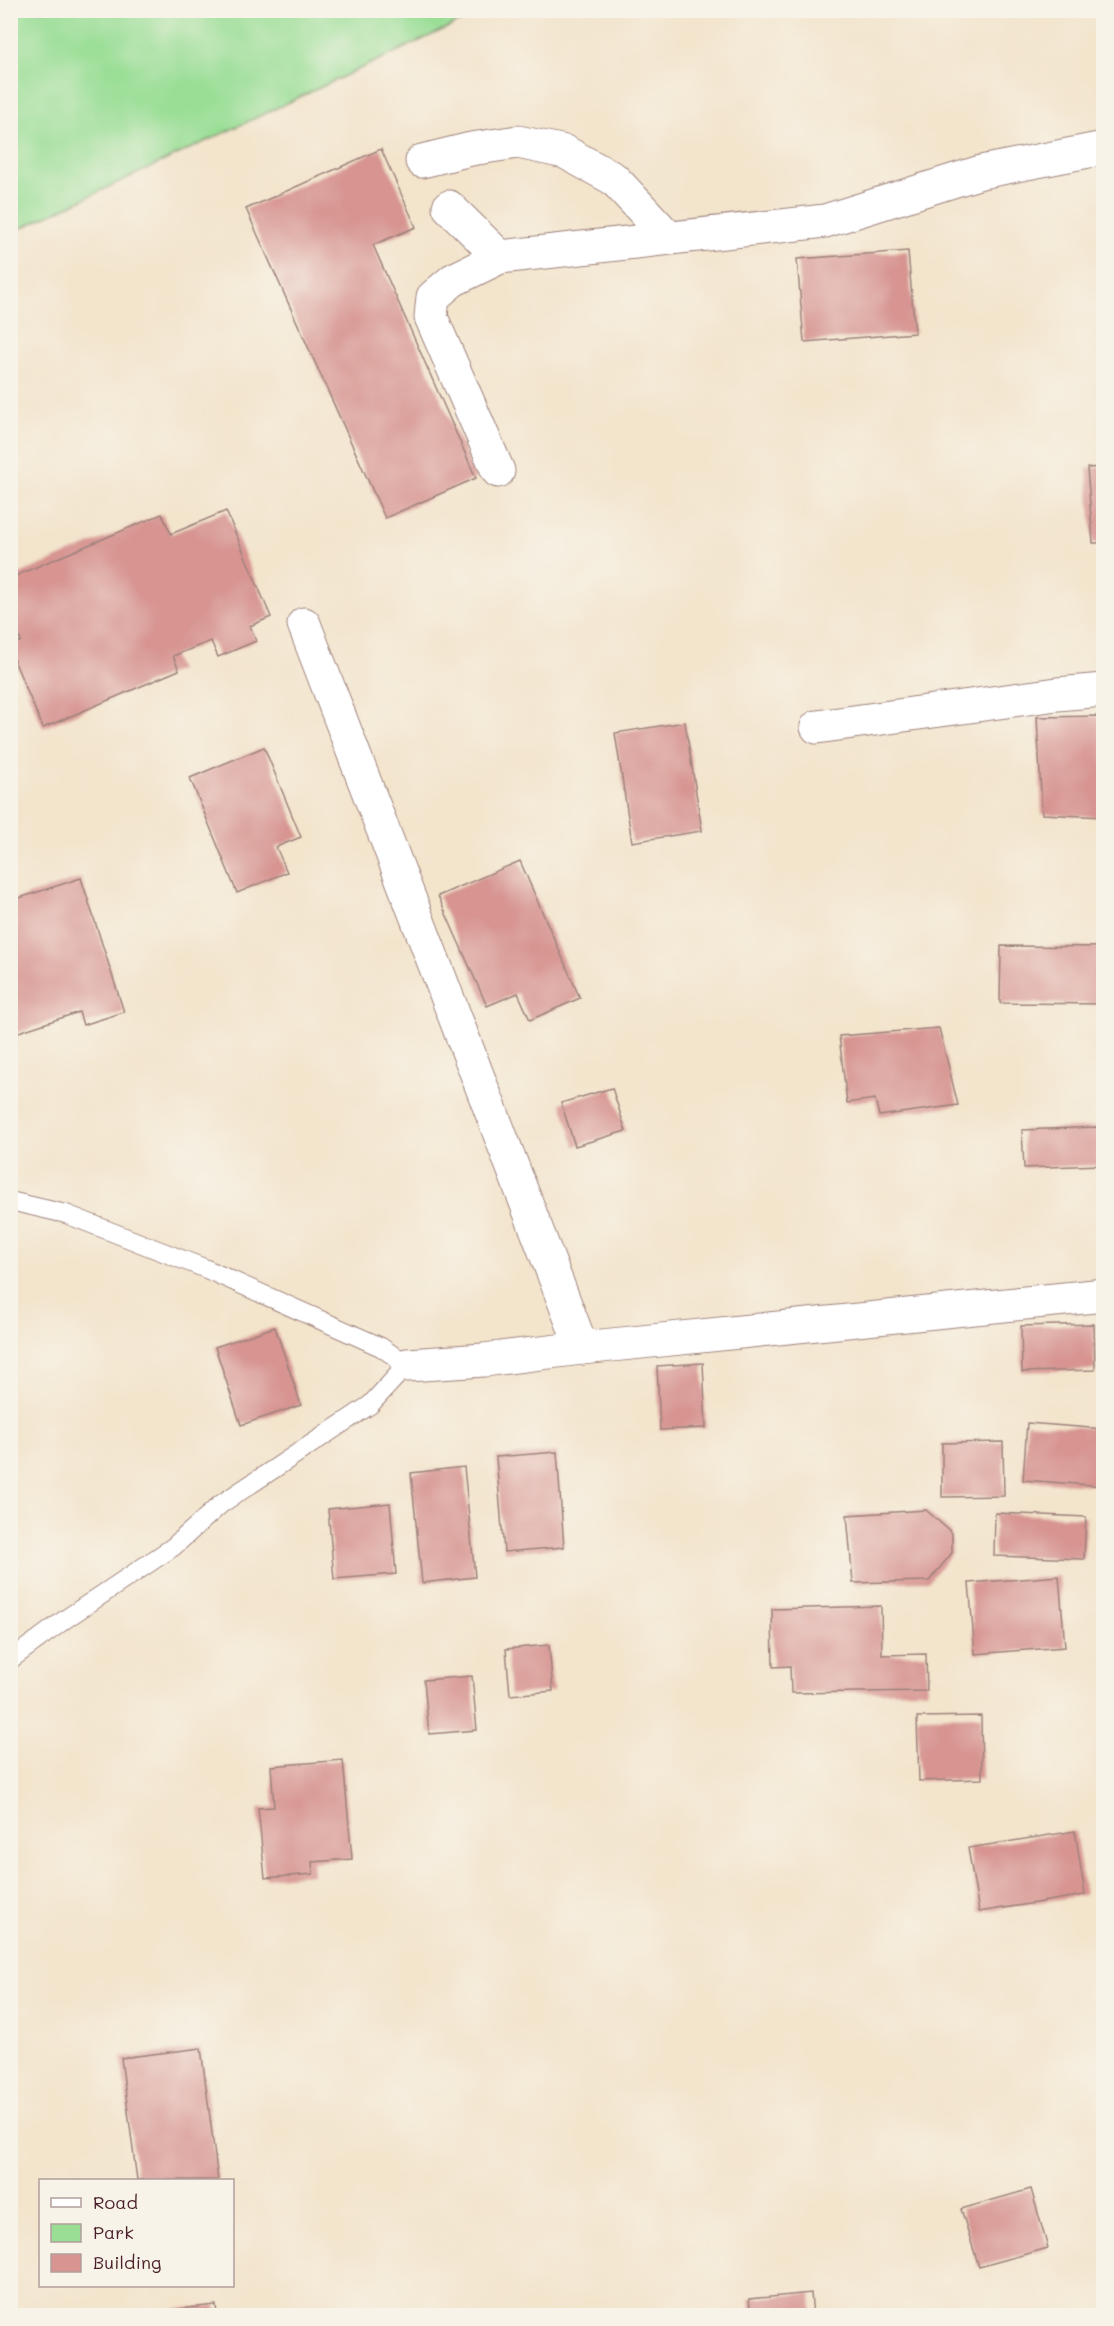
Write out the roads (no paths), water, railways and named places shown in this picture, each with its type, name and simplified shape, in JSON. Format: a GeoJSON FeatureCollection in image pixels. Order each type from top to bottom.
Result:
{"type":"FeatureCollection","features":[{"type":"Feature","properties":{"kind":"street"},"geometry":{"type":"LineString","coordinates":[[422,161],[471,149],[518,142],[565,152],[614,179],[668,237]]}},
{"type":"Feature","properties":{"kind":"street"},"geometry":{"type":"LineString","coordinates":[[498,471],[431,316],[433,297],[453,280],[500,257],[825,221],[981,172],[1104,148]]}},
{"type":"Feature","properties":{"kind":"street"},"geometry":{"type":"LineString","coordinates":[[449,207],[500,257]]}},
{"type":"Feature","properties":{"kind":"street"},"geometry":{"type":"LineString","coordinates":[[303,624],[582,1348]]}},
{"type":"Feature","properties":{"kind":"street"},"geometry":{"type":"LineString","coordinates":[[817,727],[1057,694],[1104,690]]}},
{"type":"Feature","properties":{"kind":"street"},"geometry":{"type":"LineString","coordinates":[[407,1365],[484,1360],[1104,1295]]}},
{"type":"Feature","properties":{"kind":"lane"},"geometry":{"type":"LineString","coordinates":[[10,1202],[66,1215],[204,1268],[381,1347],[407,1365],[370,1404],[221,1504],[173,1547],[67,1618],[10,1660]]}}]}
